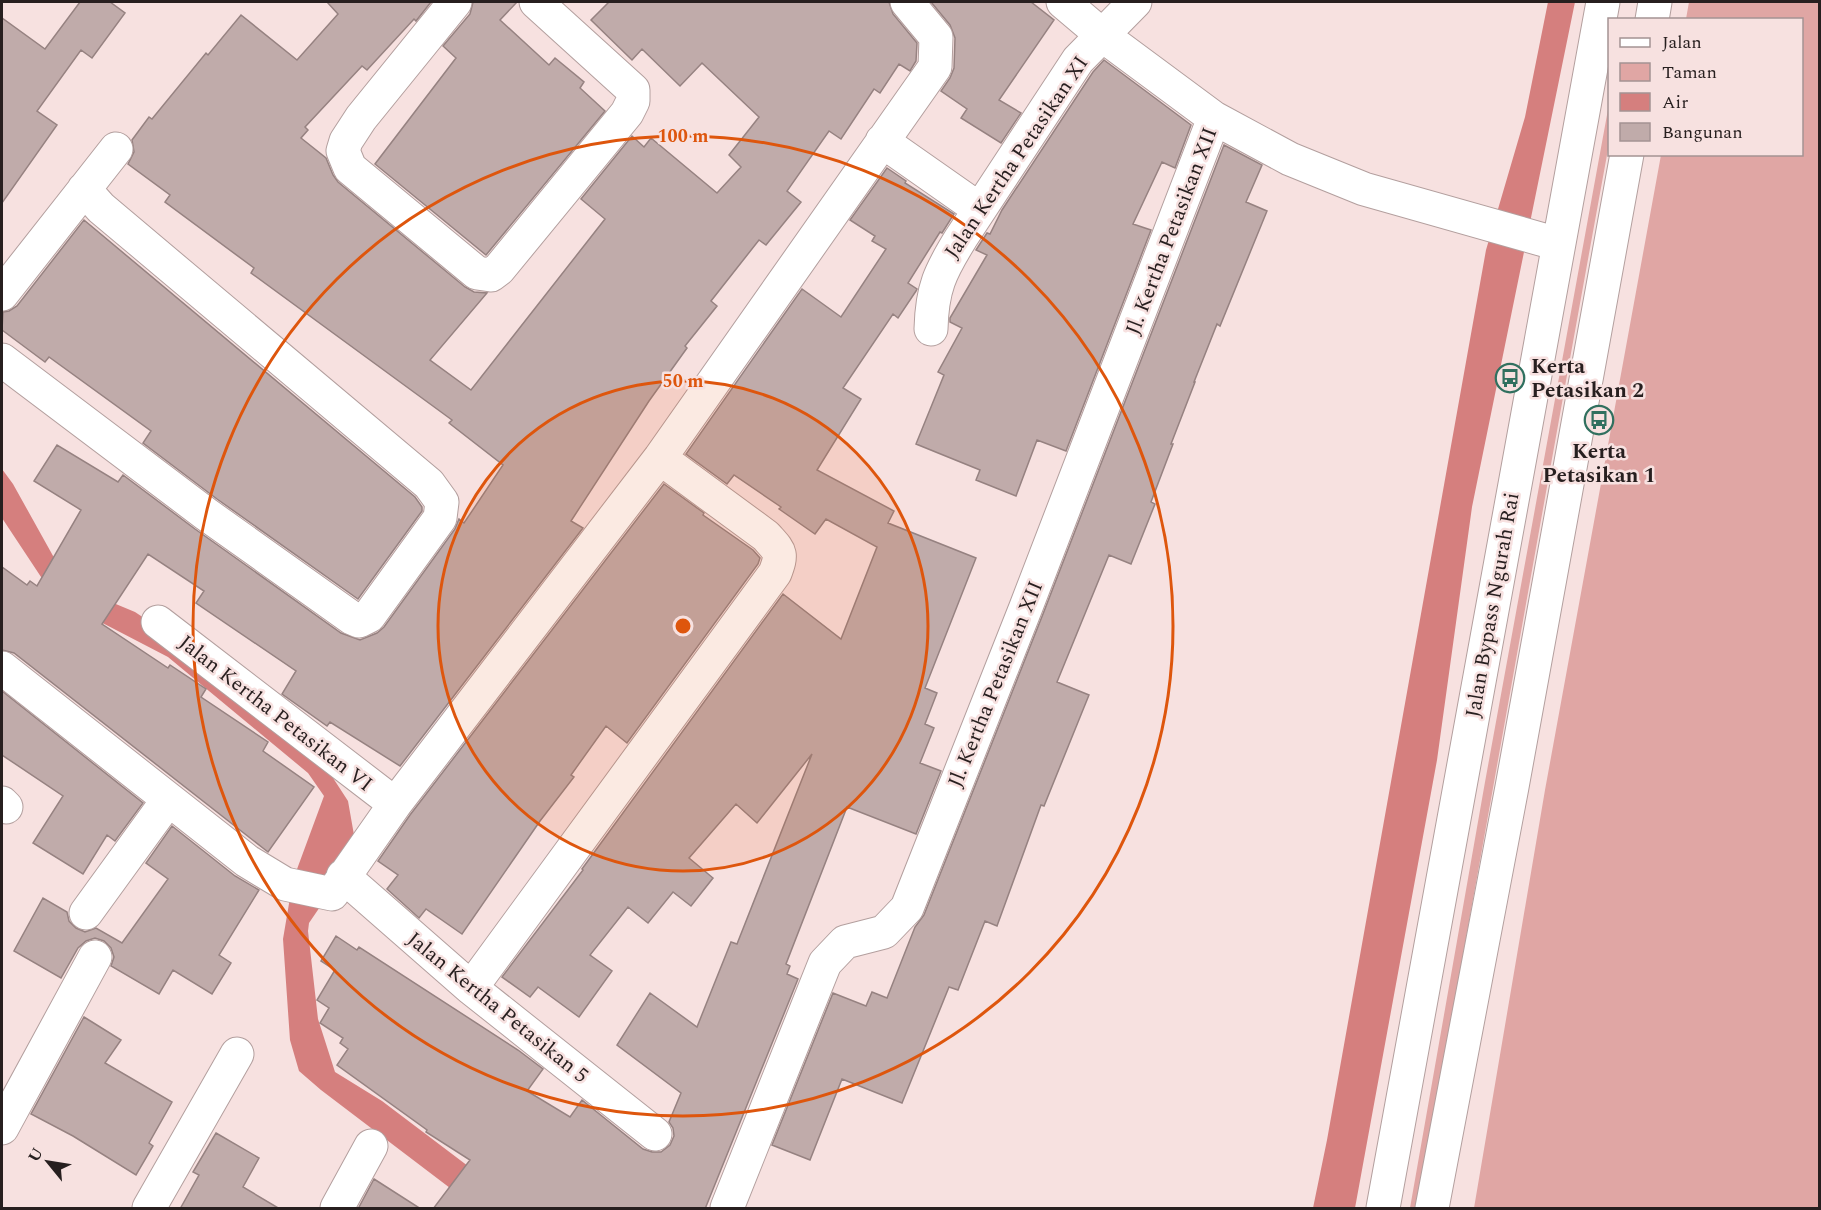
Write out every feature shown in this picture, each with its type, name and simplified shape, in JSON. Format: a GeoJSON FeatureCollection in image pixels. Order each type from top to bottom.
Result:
{"type":"FeatureCollection","features":[{"type":"Feature","properties":{"kind":"main road"},"geometry":{"type":"LineString","coordinates":[[455,2],[361,118],[346,141],[343,151],[350,168],[477,273],[491,275],[499,269],[627,113],[633,101],[633,90],[536,2]]}},
{"type":"Feature","properties":{"kind":"main road"},"geometry":{"type":"LineString","coordinates":[[2,668],[247,861],[285,884],[338,885],[395,804],[660,458],[935,67],[936,37],[907,2]]}},
{"type":"Feature","properties":{"kind":"main road"},"geometry":{"type":"LineString","coordinates":[[1063,2],[1102,35],[1214,118],[1290,159],[1364,189],[1547,240]]}},
{"type":"Feature","properties":{"kind":"main road","name":"Jalan Kertha Petasikan XI"},"geometry":{"type":"LineString","coordinates":[[931,329],[932,301],[943,266],[1078,60],[1135,2]]}},
{"type":"Feature","properties":{"kind":"main road","name":"Jalan Bypass Ngurah Rai"},"geometry":{"type":"LineString","coordinates":[[1383,1209],[1547,240],[1603,2]]}},
{"type":"Feature","properties":{"kind":"main road"},"geometry":{"type":"LineString","coordinates":[[1652,18],[1655,2]]}},
{"type":"Feature","properties":{"kind":"main road","name":"Jl. Kertha Petasikan XII"},"geometry":{"type":"LineString","coordinates":[[727,1209],[825,963],[845,942],[884,932],[907,909],[1214,118]]}},
{"type":"Feature","properties":{"kind":"main road"},"geometry":{"type":"LineString","coordinates":[[882,141],[979,209]]}},
{"type":"Feature","properties":{"kind":"main road"},"geometry":{"type":"LineString","coordinates":[[2,294],[116,149]]}},
{"type":"Feature","properties":{"kind":"main road"},"geometry":{"type":"LineString","coordinates":[[1432,1209],[1512,787],[1627,156]]}},
{"type":"Feature","properties":{"kind":"main road"},"geometry":{"type":"LineString","coordinates":[[2,360],[206,514],[359,621],[369,616],[440,518],[442,502],[429,484],[101,208],[84,189]]}},
{"type":"Feature","properties":{"kind":"main road"},"geometry":{"type":"LineString","coordinates":[[471,988],[775,573],[780,559],[780,551],[766,536],[660,458]]}},
{"type":"Feature","properties":{"kind":"main road","name":"Jalan Kertha Petasikan VI"},"geometry":{"type":"LineString","coordinates":[[158,622],[395,804]]}},
{"type":"Feature","properties":{"kind":"main road"},"geometry":{"type":"LineString","coordinates":[[86,913],[168,800]]}},
{"type":"Feature","properties":{"kind":"main road","name":"Jalan Kertha Petasikan 5"},"geometry":{"type":"LineString","coordinates":[[338,885],[655,1134]]}},
{"type":"Feature","properties":{"kind":"main road"},"geometry":{"type":"LineString","coordinates":[[2,1128],[94,957]]}},
{"type":"Feature","properties":{"kind":"main road"},"geometry":{"type":"LineString","coordinates":[[148,1209],[237,1054]]}},
{"type":"Feature","properties":{"kind":"main road"},"geometry":{"type":"LineString","coordinates":[[337,1209],[371,1146]]}},
{"type":"Feature","properties":{"kind":"green space"},"geometry":{"type":"Polygon","coordinates":[[[1689,2],[1819,2],[1819,1208],[1474,1208],[1545,790],[1661,156],[1803,156],[1803,18],[1686,18],[1689,2]]]}},
{"type":"Feature","properties":{"kind":"green space"},"geometry":{"type":"Polygon","coordinates":[[[1608,109],[1608,150],[1417,1208],[1410,1208],[1608,109]]]}},
{"type":"Feature","properties":{"kind":"water"},"geometry":{"type":"Polygon","coordinates":[[[1548,2],[1575,2],[1472,507],[1437,760],[1355,1208],[1313,1208],[1486,250],[1525,117],[1548,2]]]}},
{"type":"Feature","properties":{"kind":"water"},"geometry":{"type":"Polygon","coordinates":[[[2,469],[13,484],[62,572],[87,592],[135,612],[171,636],[322,761],[348,801],[354,835],[341,876],[309,923],[308,931],[318,1019],[335,1072],[382,1101],[497,1188],[450,1188],[299,1071],[290,1040],[283,939],[293,880],[324,796],[308,773],[168,657],[64,603],[47,586],[2,518],[2,469]]]}},
{"type":"Feature","properties":{"kind":"building"},"geometry":{"type":"Polygon","coordinates":[[[80,2],[110,2],[125,13],[92,58],[81,50],[37,111],[57,125],[2,203],[2,18],[45,49],[80,2]]]}},
{"type":"Feature","properties":{"kind":"building"},"geometry":{"type":"Polygon","coordinates":[[[327,2],[431,2],[416,21],[414,19],[367,70],[362,66],[305,127],[308,130],[301,138],[326,158],[338,182],[465,287],[474,292],[487,293],[430,360],[471,390],[605,219],[581,199],[632,136],[644,147],[651,138],[717,193],[741,167],[729,155],[759,117],[702,63],[680,86],[642,49],[632,60],[591,20],[609,2],[889,2],[893,14],[917,43],[916,61],[910,71],[899,64],[880,93],[874,89],[841,139],[829,131],[787,191],[801,202],[766,245],[759,240],[711,301],[717,306],[685,346],[687,348],[649,401],[571,521],[583,528],[400,766],[330,722],[327,726],[282,694],[296,671],[196,603],[204,591],[148,554],[102,624],[168,668],[170,665],[206,689],[201,697],[268,742],[263,751],[314,787],[268,852],[14,653],[2,650],[2,567],[27,585],[30,581],[37,586],[81,510],[34,481],[57,445],[118,482],[123,475],[341,633],[360,640],[377,633],[384,627],[455,529],[459,519],[464,523],[503,465],[449,423],[452,420],[251,273],[254,268],[165,202],[170,195],[128,164],[134,152],[132,140],[149,117],[152,119],[206,53],[208,55],[241,15],[297,60],[338,14],[327,2]]]}},
{"type":"Feature","properties":{"kind":"building"},"geometry":{"type":"Polygon","coordinates":[[[473,2],[517,2],[500,20],[549,65],[555,58],[584,82],[580,88],[605,111],[486,255],[375,164],[456,58],[443,46],[470,14],[473,2]]]}},
{"type":"Feature","properties":{"kind":"building"},"geometry":{"type":"Polygon","coordinates":[[[931,2],[1031,2],[1054,20],[999,100],[1021,113],[1001,143],[961,118],[967,109],[941,91],[954,68],[955,38],[950,25],[931,2]]]}},
{"type":"Feature","properties":{"kind":"building"},"geometry":{"type":"Polygon","coordinates":[[[1104,60],[1191,125],[1175,168],[1162,162],[1133,224],[1151,230],[1066,451],[1037,440],[1016,496],[976,480],[980,470],[916,444],[944,375],[938,372],[962,328],[950,322],[950,318],[987,255],[976,250],[987,233],[990,234],[1002,210],[1093,72],[1104,60]]]}},
{"type":"Feature","properties":{"kind":"building"},"geometry":{"type":"Polygon","coordinates":[[[1224,145],[1262,165],[1246,202],[1267,211],[1220,326],[1217,324],[1194,382],[1151,502],[1155,504],[1131,564],[1109,555],[1057,682],[1089,695],[1044,806],[1041,805],[997,926],[985,921],[958,990],[949,987],[902,1103],[842,1079],[810,1160],[772,1145],[833,993],[866,1006],[872,992],[887,998],[915,927],[924,915],[1043,614],[1224,145]]]}},
{"type":"Feature","properties":{"kind":"building"},"geometry":{"type":"Polygon","coordinates":[[[887,168],[906,181],[905,183],[954,214],[908,283],[917,289],[916,291],[898,318],[893,314],[843,388],[861,399],[817,470],[894,511],[888,523],[976,558],[925,688],[937,693],[925,724],[934,728],[920,763],[941,771],[916,834],[847,807],[786,964],[790,966],[787,974],[798,979],[705,1209],[433,1209],[470,1160],[426,1132],[427,1130],[337,1065],[348,1049],[340,1043],[343,1038],[320,1023],[329,1008],[317,1000],[335,970],[321,961],[336,936],[357,950],[359,947],[518,1050],[543,1069],[527,1091],[570,1117],[582,1100],[643,1149],[661,1152],[670,1145],[674,1136],[669,1122],[681,1093],[617,1045],[650,993],[697,1027],[731,942],[737,944],[812,754],[757,823],[736,804],[689,858],[713,878],[691,906],[673,892],[648,923],[628,907],[590,955],[612,971],[579,1017],[538,987],[530,997],[502,977],[583,870],[783,594],[841,639],[877,547],[826,519],[815,534],[779,509],[781,507],[734,475],[727,484],[686,454],[802,289],[841,317],[886,249],[872,241],[875,236],[850,220],[887,168]]]}},
{"type":"Feature","properties":{"kind":"building"},"geometry":{"type":"Polygon","coordinates":[[[84,220],[415,497],[422,511],[358,599],[217,499],[143,443],[151,431],[49,357],[45,362],[2,330],[3,312],[17,306],[84,220]]]}},
{"type":"Feature","properties":{"kind":"building"},"geometry":{"type":"Polygon","coordinates":[[[664,484],[753,550],[760,558],[758,564],[627,743],[606,726],[571,775],[574,777],[540,821],[462,934],[426,909],[419,918],[387,889],[398,875],[378,861],[410,815],[664,484]]]}},
{"type":"Feature","properties":{"kind":"building"},"geometry":{"type":"Polygon","coordinates":[[[2,691],[143,803],[115,841],[107,835],[83,874],[33,843],[63,796],[2,755],[2,691]]]}},
{"type":"Feature","properties":{"kind":"building"},"geometry":{"type":"Polygon","coordinates":[[[172,826],[235,876],[259,890],[219,955],[231,963],[212,994],[173,970],[159,994],[111,966],[114,957],[111,948],[104,941],[95,938],[86,941],[78,948],[61,978],[14,951],[43,898],[67,912],[69,921],[76,928],[85,932],[96,928],[122,943],[168,879],[146,863],[172,826]]]}},
{"type":"Feature","properties":{"kind":"building"},"geometry":{"type":"Polygon","coordinates":[[[84,1017],[121,1040],[105,1063],[172,1102],[149,1143],[153,1146],[136,1175],[73,1136],[31,1114],[84,1017]]]}},
{"type":"Feature","properties":{"kind":"building"},"geometry":{"type":"Polygon","coordinates":[[[216,1133],[259,1158],[243,1187],[280,1209],[180,1209],[199,1175],[193,1172],[216,1133]]]}},
{"type":"Feature","properties":{"kind":"building"},"geometry":{"type":"Polygon","coordinates":[[[374,1179],[421,1209],[358,1209],[374,1179]]]}},
{"type":"Feature","properties":{"kind":"place","name":"Kerta Petasikan 2"},"geometry":{"type":"Point","coordinates":[1510,378]}},
{"type":"Feature","properties":{"kind":"place","name":"Kerta Petasikan 1"},"geometry":{"type":"Point","coordinates":[1599,420]}}]}
